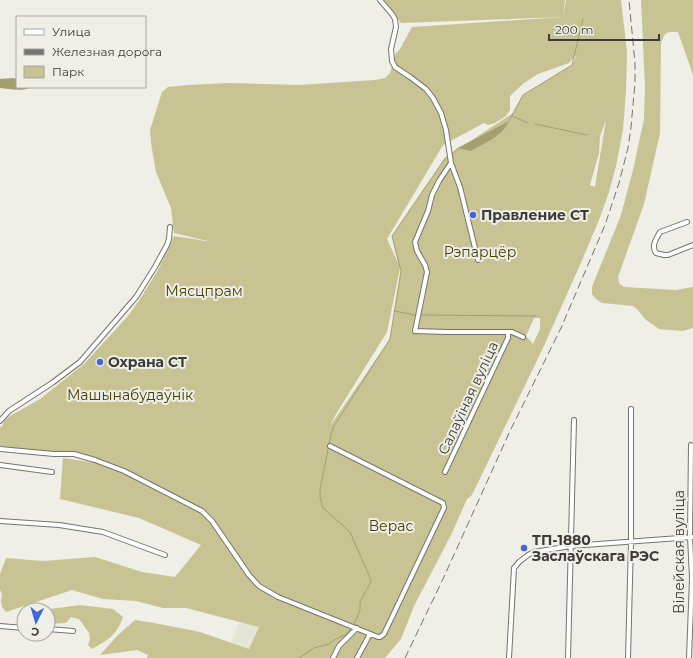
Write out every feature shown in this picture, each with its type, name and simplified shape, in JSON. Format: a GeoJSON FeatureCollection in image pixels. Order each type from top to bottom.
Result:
{"type":"FeatureCollection","features":[{"type":"Feature","properties":{"kind":"street"},"geometry":{"type":"LineString","coordinates":[[380,0],[395,19],[396,27],[391,50],[392,61],[395,67],[426,89],[441,113],[446,130],[451,163],[460,187],[478,260]]}},
{"type":"Feature","properties":{"kind":"street"},"geometry":{"type":"LineString","coordinates":[[451,163],[432,195],[428,211],[415,242],[417,251],[425,265],[427,272],[415,331],[515,332],[523,337]]}},
{"type":"Feature","properties":{"kind":"street"},"geometry":{"type":"LineString","coordinates":[[687,222],[660,232],[655,242],[654,250],[656,254],[664,255],[693,245]]}},
{"type":"Feature","properties":{"kind":"street"},"geometry":{"type":"LineString","coordinates":[[0,421],[9,411],[52,383],[80,362],[136,297],[167,245],[170,227]]}},
{"type":"Feature","properties":{"kind":"street","name":"Салаўіная вуліца"},"geometry":{"type":"LineString","coordinates":[[445,472],[508,338],[508,332]]}},
{"type":"Feature","properties":{"kind":"street"},"geometry":{"type":"LineString","coordinates":[[628,658],[631,542],[631,409]]}},
{"type":"Feature","properties":{"kind":"street"},"geometry":{"type":"LineString","coordinates":[[568,658],[574,420]]}},
{"type":"Feature","properties":{"kind":"street","name":"Вілейская вуліца"},"geometry":{"type":"LineString","coordinates":[[689,658],[692,584],[691,445]]}},
{"type":"Feature","properties":{"kind":"street"},"geometry":{"type":"LineString","coordinates":[[0,449],[54,454],[74,454],[124,471],[202,511],[212,521],[249,575],[259,586],[278,597],[380,637],[384,634],[434,531],[444,508],[443,503],[330,446]]}},
{"type":"Feature","properties":{"kind":"street"},"geometry":{"type":"LineString","coordinates":[[0,466],[52,472]]}},
{"type":"Feature","properties":{"kind":"street"},"geometry":{"type":"LineString","coordinates":[[0,521],[59,525],[103,532],[165,555]]}},
{"type":"Feature","properties":{"kind":"street"},"geometry":{"type":"LineString","coordinates":[[510,658],[514,568],[519,562],[534,552],[571,546],[692,537]]}},
{"type":"Feature","properties":{"kind":"street"},"geometry":{"type":"LineString","coordinates":[[0,626],[16,627]]}},
{"type":"Feature","properties":{"kind":"street"},"geometry":{"type":"LineString","coordinates":[[333,658],[339,646],[357,628]]}},
{"type":"Feature","properties":{"kind":"street"},"geometry":{"type":"LineString","coordinates":[[56,630],[73,631]]}},
{"type":"Feature","properties":{"kind":"street"},"geometry":{"type":"LineString","coordinates":[[357,658],[370,634]]}},
{"type":"Feature","properties":{"kind":"shaded area"},"geometry":{"type":"Polygon","coordinates":[[[0,79],[16,79],[16,88],[30,88],[20,90],[0,88],[0,79]]]}},
{"type":"Feature","properties":{"kind":"shaded area"},"geometry":{"type":"Polygon","coordinates":[[[509,121],[503,131],[498,135],[471,151],[458,148],[509,121]]]}},
{"type":"Feature","properties":{"kind":"shaded area"},"geometry":{"type":"Polygon","coordinates":[[[239,622],[259,627],[249,649],[231,642],[239,622]]]}},
{"type":"Feature","properties":{"kind":"green space"},"geometry":{"type":"Polygon","coordinates":[[[384,0],[565,0],[563,17],[401,23],[384,0]]]}},
{"type":"Feature","properties":{"kind":"green space"},"geometry":{"type":"Polygon","coordinates":[[[566,0],[621,0],[627,52],[623,130],[616,166],[599,220],[543,348],[472,495],[467,499],[451,535],[414,606],[401,639],[385,658],[147,658],[148,655],[137,650],[100,655],[117,636],[135,620],[200,632],[249,649],[259,627],[186,608],[163,608],[136,601],[103,599],[72,590],[36,602],[16,602],[16,609],[6,612],[2,607],[1,601],[2,594],[0,590],[0,574],[6,558],[43,561],[95,557],[142,572],[175,577],[201,545],[139,518],[60,499],[63,458],[116,466],[94,457],[75,452],[38,451],[0,446],[0,428],[1,426],[2,427],[4,421],[40,399],[84,364],[128,316],[158,270],[174,236],[212,242],[174,233],[171,208],[156,172],[151,143],[150,130],[162,92],[168,87],[188,85],[229,83],[299,85],[385,78],[390,73],[396,53],[400,49],[412,27],[563,17],[566,0]],[[576,55],[569,63],[538,74],[524,83],[510,96],[510,110],[506,116],[495,123],[488,125],[484,123],[443,145],[387,239],[398,263],[392,236],[446,157],[513,113],[523,95],[572,65],[576,55]],[[606,120],[600,136],[599,153],[590,185],[595,187],[606,120]],[[400,268],[387,332],[330,426],[390,339],[401,271],[400,268]],[[534,318],[526,336],[533,344],[540,329],[540,318],[534,318]]]}},
{"type":"Feature","properties":{"kind":"green space"},"geometry":{"type":"Polygon","coordinates":[[[641,0],[693,0],[693,75],[678,32],[666,33],[661,44],[660,133],[644,204],[618,277],[619,283],[624,287],[676,290],[693,287],[693,328],[683,331],[659,329],[646,320],[633,306],[602,303],[592,294],[592,287],[621,215],[644,119],[645,87],[641,0]]]}},
{"type":"Feature","properties":{"kind":"green space"},"geometry":{"type":"Polygon","coordinates":[[[80,605],[113,609],[123,617],[115,633],[92,649],[88,645],[90,639],[89,633],[79,619],[71,617],[66,623],[56,624],[56,608],[80,605]]]}},
{"type":"Feature","properties":{"kind":"waterway"},"geometry":{"type":"LineString","coordinates":[[509,121],[523,95],[572,65],[583,19]]}},
{"type":"Feature","properties":{"kind":"waterway"},"geometry":{"type":"LineString","coordinates":[[512,116],[528,123]]}},
{"type":"Feature","properties":{"kind":"waterway"},"geometry":{"type":"LineString","coordinates":[[535,124],[587,135]]}},
{"type":"Feature","properties":{"kind":"waterway"},"geometry":{"type":"LineString","coordinates":[[453,153],[458,148]]}},
{"type":"Feature","properties":{"kind":"waterway"},"geometry":{"type":"LineString","coordinates":[[354,624],[360,610],[360,602],[371,582],[350,532],[323,508],[320,497],[320,490],[331,434],[334,426],[390,339],[401,271],[392,236],[446,157]]}},
{"type":"Feature","properties":{"kind":"waterway"},"geometry":{"type":"LineString","coordinates":[[394,311],[415,315]]}},
{"type":"Feature","properties":{"kind":"waterway"},"geometry":{"type":"LineString","coordinates":[[421,315],[536,316]]}},
{"type":"Feature","properties":{"kind":"waterway"},"geometry":{"type":"LineString","coordinates":[[299,658],[314,648],[329,644],[345,635],[351,629]]}},
{"type":"Feature","properties":{"kind":"railway"},"geometry":{"type":"LineString","coordinates":[[405,658],[443,579],[510,431],[561,328],[605,225],[619,183],[628,148],[631,127],[635,83],[635,63],[629,0]]}},
{"type":"Feature","properties":{"kind":"place","name":"Правление СТ"},"geometry":{"type":"Point","coordinates":[473,215]}},
{"type":"Feature","properties":{"kind":"place","name":"Охрана СТ"},"geometry":{"type":"Point","coordinates":[100,362]}},
{"type":"Feature","properties":{"kind":"place","name":"ТП-1880 Заслаўскага РЭС"},"geometry":{"type":"Point","coordinates":[524,548]}},
{"type":"Feature","properties":{"kind":"park label","name":"Рэпарцёр"},"geometry":{"type":"Point","coordinates":[480,252]}},
{"type":"Feature","properties":{"kind":"park label","name":"Мясцпрам"},"geometry":{"type":"Point","coordinates":[204,291]}},
{"type":"Feature","properties":{"kind":"park label","name":"Машынабудаўнік"},"geometry":{"type":"Point","coordinates":[130,395]}},
{"type":"Feature","properties":{"kind":"park label","name":"Верас"},"geometry":{"type":"Point","coordinates":[391,526]}}]}
